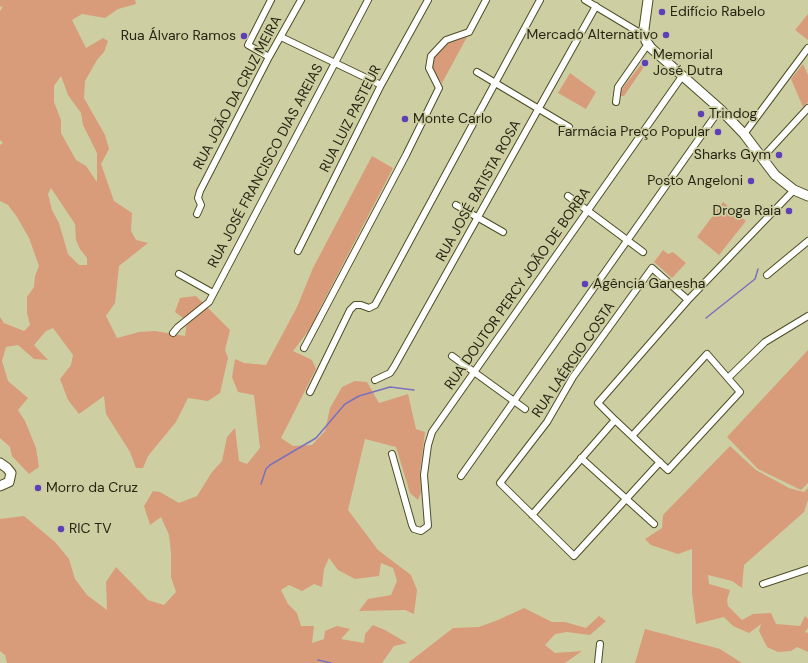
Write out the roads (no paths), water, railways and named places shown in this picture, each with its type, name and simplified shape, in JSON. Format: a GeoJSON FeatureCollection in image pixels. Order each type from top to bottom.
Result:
{"type":"FeatureCollection","features":[{"type":"Feature","properties":{"kind":"main road"},"geometry":{"type":"LineString","coordinates":[[648,0],[645,22],[647,40],[659,57],[683,75],[720,109],[744,134],[775,175],[803,192]]}},
{"type":"Feature","properties":{"kind":"main road"},"geometry":{"type":"LineString","coordinates":[[0,464],[7,468],[10,473],[9,482],[0,486]]}},
{"type":"Feature","properties":{"kind":"street"},"geometry":{"type":"LineString","coordinates":[[269,57],[248,45],[271,0]]}},
{"type":"Feature","properties":{"kind":"street","name":"RUA JOÃO DA CRUZ MEIRA"},"geometry":{"type":"LineString","coordinates":[[197,214],[201,205],[198,198],[200,191],[269,57],[301,0]]}},
{"type":"Feature","properties":{"kind":"street","name":"RUA JOSÉ FRANCISCO DIAS AREIAS"},"geometry":{"type":"LineString","coordinates":[[173,333],[179,325],[206,304],[213,293],[368,0]]}},
{"type":"Feature","properties":{"kind":"street","name":"RUA LUIZ PASTEUR"},"geometry":{"type":"LineString","coordinates":[[298,251],[381,86],[428,0]]}},
{"type":"Feature","properties":{"kind":"street"},"geometry":{"type":"LineString","coordinates":[[304,348],[409,149],[439,88],[429,68],[431,56],[446,40],[469,32],[486,0]]}},
{"type":"Feature","properties":{"kind":"street"},"geometry":{"type":"LineString","coordinates":[[310,392],[350,310],[355,305],[361,304],[369,308],[375,305],[540,0]]}},
{"type":"Feature","properties":{"kind":"street"},"geometry":{"type":"LineString","coordinates":[[585,0],[647,40],[618,87],[616,102]]}},
{"type":"Feature","properties":{"kind":"street","name":"RUA JOSÉ BATISTA ROSA"},"geometry":{"type":"LineString","coordinates":[[375,380],[390,373],[394,367],[596,6]]}},
{"type":"Feature","properties":{"kind":"street"},"geometry":{"type":"LineString","coordinates":[[281,37],[381,86]]}},
{"type":"Feature","properties":{"kind":"street"},"geometry":{"type":"LineString","coordinates":[[744,134],[808,48]]}},
{"type":"Feature","properties":{"kind":"street"},"geometry":{"type":"LineString","coordinates":[[477,72],[569,127]]}},
{"type":"Feature","properties":{"kind":"street","name":"RUA DOUTOR PERCY JOÃO DE BORBA"},"geometry":{"type":"LineString","coordinates":[[392,454],[412,525],[414,529],[421,531],[428,526],[424,475],[430,437],[587,210],[683,75]]}},
{"type":"Feature","properties":{"kind":"street"},"geometry":{"type":"LineString","coordinates":[[460,476],[720,109]]}},
{"type":"Feature","properties":{"kind":"street"},"geometry":{"type":"LineString","coordinates":[[807,109],[808,117]]}},
{"type":"Feature","properties":{"kind":"street"},"geometry":{"type":"LineString","coordinates":[[762,158],[807,109]]}},
{"type":"Feature","properties":{"kind":"street"},"geometry":{"type":"LineString","coordinates":[[632,436],[707,354],[740,392],[668,470],[598,404],[688,300],[803,192]]}},
{"type":"Feature","properties":{"kind":"street"},"geometry":{"type":"LineString","coordinates":[[568,196],[643,252]]}},
{"type":"Feature","properties":{"kind":"street"},"geometry":{"type":"LineString","coordinates":[[456,205],[503,232]]}},
{"type":"Feature","properties":{"kind":"street"},"geometry":{"type":"LineString","coordinates":[[767,275],[808,241]]}},
{"type":"Feature","properties":{"kind":"street","name":"RUA LAÉRCIO COSTA"},"geometry":{"type":"LineString","coordinates":[[532,514],[500,483],[546,422],[573,377],[652,268],[688,300]]}},
{"type":"Feature","properties":{"kind":"street"},"geometry":{"type":"LineString","coordinates":[[179,274],[213,293]]}},
{"type":"Feature","properties":{"kind":"street"},"geometry":{"type":"LineString","coordinates":[[728,378],[765,342],[808,316]]}},
{"type":"Feature","properties":{"kind":"street"},"geometry":{"type":"LineString","coordinates":[[452,356],[525,409]]}},
{"type":"Feature","properties":{"kind":"street"},"geometry":{"type":"LineString","coordinates":[[615,420],[532,514],[574,556],[660,462]]}},
{"type":"Feature","properties":{"kind":"street"},"geometry":{"type":"LineString","coordinates":[[581,458],[654,524]]}},
{"type":"Feature","properties":{"kind":"street"},"geometry":{"type":"LineString","coordinates":[[763,584],[808,569]]}},
{"type":"Feature","properties":{"kind":"street"},"geometry":{"type":"LineString","coordinates":[[598,663],[600,644]]}},
{"type":"Feature","properties":{"kind":"waterway"},"geometry":{"type":"LineString","coordinates":[[706,318],[755,279],[758,269]]}},
{"type":"Feature","properties":{"kind":"waterway"},"geometry":{"type":"LineString","coordinates":[[261,484],[266,469],[270,465],[316,438],[345,404],[359,396],[390,387],[414,390]]}},
{"type":"Feature","properties":{"kind":"waterway"},"geometry":{"type":"LineString","coordinates":[[318,660],[331,663]]}},
{"type":"Feature","properties":{"kind":"place","name":"Edifício Rabelo"},"geometry":{"type":"Point","coordinates":[662,12]}},
{"type":"Feature","properties":{"kind":"place","name":"Mercado Alternativo"},"geometry":{"type":"Point","coordinates":[666,35]}},
{"type":"Feature","properties":{"kind":"place","name":"Rua Álvaro Ramos"},"geometry":{"type":"Point","coordinates":[244,36]}},
{"type":"Feature","properties":{"kind":"place","name":"Memorial José Dutra"},"geometry":{"type":"Point","coordinates":[645,63]}},
{"type":"Feature","properties":{"kind":"place","name":"Trindog"},"geometry":{"type":"Point","coordinates":[701,114]}},
{"type":"Feature","properties":{"kind":"place","name":"Monte Carlo"},"geometry":{"type":"Point","coordinates":[405,119]}},
{"type":"Feature","properties":{"kind":"place","name":"Farmácia Preço Popular"},"geometry":{"type":"Point","coordinates":[718,132]}},
{"type":"Feature","properties":{"kind":"place","name":"Sharks Gym"},"geometry":{"type":"Point","coordinates":[779,155]}},
{"type":"Feature","properties":{"kind":"place","name":"Posto Angeloni"},"geometry":{"type":"Point","coordinates":[751,181]}},
{"type":"Feature","properties":{"kind":"place","name":"Droga Raia"},"geometry":{"type":"Point","coordinates":[789,211]}},
{"type":"Feature","properties":{"kind":"place","name":"Agência Ganesha"},"geometry":{"type":"Point","coordinates":[585,284]}},
{"type":"Feature","properties":{"kind":"place","name":"Morro da Cruz"},"geometry":{"type":"Point","coordinates":[38,488]}},
{"type":"Feature","properties":{"kind":"place","name":"RIC TV"},"geometry":{"type":"Point","coordinates":[61,529]}}]}
